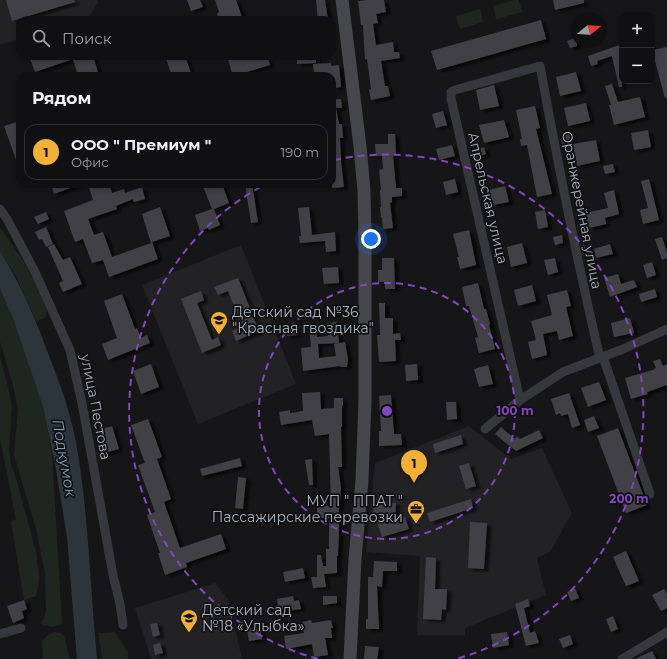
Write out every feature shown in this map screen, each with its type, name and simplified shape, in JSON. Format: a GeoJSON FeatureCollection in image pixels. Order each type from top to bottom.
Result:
{"type":"FeatureCollection","features":[{"type":"Feature","properties":{"kind":"street"},"geometry":{"type":"LineString","coordinates":[[342,0],[364,191],[366,312],[362,480],[355,559],[350,659]]}},
{"type":"Feature","properties":{"kind":"street","name":"Оранжерейная улица"},"geometry":{"type":"LineString","coordinates":[[540,66],[584,293],[602,357],[650,494]]}},
{"type":"Feature","properties":{"kind":"street","name":"Апрельская улица"},"geometry":{"type":"LineString","coordinates":[[520,400],[451,98],[451,92],[540,66]]}},
{"type":"Feature","properties":{"kind":"street","name":"улица Пестова"},"geometry":{"type":"LineString","coordinates":[[0,209],[7,219],[35,272],[70,350],[82,403],[123,625]]}},
{"type":"Feature","properties":{"kind":"street"},"geometry":{"type":"LineString","coordinates":[[486,429],[520,400],[563,372],[667,329]]}},
{"type":"Feature","properties":{"kind":"street"},"geometry":{"type":"LineString","coordinates":[[0,634],[20,628]]}},
{"type":"Feature","properties":{"kind":"street"},"geometry":{"type":"LineString","coordinates":[[622,659],[667,632]]}},
{"type":"Feature","properties":{"kind":"shaded area"},"geometry":{"type":"Polygon","coordinates":[[[0,0],[97,0],[98,2],[90,16],[16,16],[16,40],[0,45],[0,0]]]}},
{"type":"Feature","properties":{"kind":"shaded area"},"geometry":{"type":"Polygon","coordinates":[[[519,0],[522,12],[496,19],[493,6],[519,0]]]}},
{"type":"Feature","properties":{"kind":"shaded area"},"geometry":{"type":"Polygon","coordinates":[[[480,9],[483,22],[460,29],[456,16],[480,9]]]}},
{"type":"Feature","properties":{"kind":"shaded area"},"geometry":{"type":"Polygon","coordinates":[[[0,227],[26,265],[42,297],[47,312],[45,318],[36,321],[16,276],[0,251],[0,227]]]}},
{"type":"Feature","properties":{"kind":"shaded area","name":"Детский сад №36 \"Красная гвоздика\""},"geometry":{"type":"Polygon","coordinates":[[[241,245],[296,384],[198,424],[142,285],[241,245]]]}},
{"type":"Feature","properties":{"kind":"shaded area"},"geometry":{"type":"Polygon","coordinates":[[[0,289],[12,316],[43,407],[52,452],[62,624],[52,627],[42,625],[41,622],[44,619],[46,610],[45,573],[36,529],[14,455],[18,408],[0,342],[0,289]]]}},
{"type":"Feature","properties":{"kind":"shaded area"},"geometry":{"type":"Polygon","coordinates":[[[0,357],[12,405],[9,450],[11,464],[36,552],[39,576],[36,596],[24,600],[11,521],[16,519],[0,439],[0,357]]]}},
{"type":"Feature","properties":{"kind":"shaded area"},"geometry":{"type":"Polygon","coordinates":[[[469,426],[511,459],[542,448],[572,513],[550,552],[537,558],[546,595],[465,628],[465,635],[417,635],[420,556],[366,552],[375,463],[469,426]]]}},
{"type":"Feature","properties":{"kind":"shaded area","name":"Детский сад №18 «Улыбка»"},"geometry":{"type":"Polygon","coordinates":[[[215,583],[228,599],[242,659],[151,659],[135,608],[215,583]]]}},
{"type":"Feature","properties":{"kind":"shaded area"},"geometry":{"type":"Polygon","coordinates":[[[54,632],[61,633],[64,636],[70,659],[43,659],[42,641],[54,632]]]}},
{"type":"Feature","properties":{"kind":"shaded area"},"geometry":{"type":"Polygon","coordinates":[[[115,632],[128,653],[128,659],[102,659],[98,633],[115,632]]]}},
{"type":"Feature","properties":{"kind":"water","name":"Подкумок"},"geometry":{"type":"Polygon","coordinates":[[[0,251],[22,291],[35,319],[59,382],[72,426],[81,474],[87,527],[97,659],[77,659],[67,537],[56,469],[43,407],[12,316],[0,289],[0,251]]]}},
{"type":"Feature","properties":{"kind":"building"},"geometry":{"type":"Polygon","coordinates":[[[6,0],[74,0],[75,2],[29,16],[16,16],[16,20],[12,21],[6,0]]]}},
{"type":"Feature","properties":{"kind":"building"},"geometry":{"type":"Polygon","coordinates":[[[187,0],[200,0],[203,7],[191,11],[187,0]]]}},
{"type":"Feature","properties":{"kind":"building"},"geometry":{"type":"Polygon","coordinates":[[[215,0],[236,0],[242,16],[218,16],[217,13],[219,12],[215,0]]]}},
{"type":"Feature","properties":{"kind":"building"},"geometry":{"type":"Polygon","coordinates":[[[316,0],[325,0],[327,16],[318,16],[316,0]]]}},
{"type":"Feature","properties":{"kind":"building"},"geometry":{"type":"Polygon","coordinates":[[[384,0],[386,12],[376,14],[378,23],[373,24],[376,45],[393,42],[394,52],[399,52],[400,58],[381,61],[385,86],[388,86],[390,96],[371,100],[367,59],[365,60],[363,25],[361,25],[358,1],[384,0]]]}},
{"type":"Feature","properties":{"kind":"building"},"geometry":{"type":"Polygon","coordinates":[[[553,0],[584,0],[584,3],[555,10],[553,0]]]}},
{"type":"Feature","properties":{"kind":"building"},"geometry":{"type":"Polygon","coordinates":[[[541,20],[546,39],[437,70],[431,51],[541,20]]]}},
{"type":"Feature","properties":{"kind":"building"},"geometry":{"type":"Polygon","coordinates":[[[571,39],[571,48],[570,48],[567,41],[571,39]]]}},
{"type":"Feature","properties":{"kind":"building"},"geometry":{"type":"Polygon","coordinates":[[[619,45],[619,84],[622,84],[622,87],[619,87],[612,56],[597,61],[598,64],[591,66],[588,56],[619,45]]]}},
{"type":"Feature","properties":{"kind":"building"},"geometry":{"type":"Polygon","coordinates":[[[667,47],[667,98],[665,98],[655,61],[655,49],[667,47]]]}},
{"type":"Feature","properties":{"kind":"building"},"geometry":{"type":"Polygon","coordinates":[[[30,60],[70,60],[35,72],[30,60]]]}},
{"type":"Feature","properties":{"kind":"building"},"geometry":{"type":"Polygon","coordinates":[[[73,60],[94,60],[98,72],[77,72],[73,60]]]}},
{"type":"Feature","properties":{"kind":"building"},"geometry":{"type":"Polygon","coordinates":[[[166,60],[186,60],[191,72],[171,72],[166,60]]]}},
{"type":"Feature","properties":{"kind":"building"},"geometry":{"type":"Polygon","coordinates":[[[228,60],[268,60],[270,65],[246,72],[232,72],[228,60]]]}},
{"type":"Feature","properties":{"kind":"building"},"geometry":{"type":"Polygon","coordinates":[[[297,60],[316,60],[316,63],[297,64],[297,60]]]}},
{"type":"Feature","properties":{"kind":"building"},"geometry":{"type":"Polygon","coordinates":[[[331,63],[331,66],[339,65],[341,87],[336,88],[336,72],[314,72],[313,64],[331,63]]]}},
{"type":"Feature","properties":{"kind":"building"},"geometry":{"type":"Polygon","coordinates":[[[576,72],[581,91],[560,96],[556,77],[576,72]]]}},
{"type":"Feature","properties":{"kind":"building"},"geometry":{"type":"Polygon","coordinates":[[[612,84],[618,102],[640,97],[645,117],[614,125],[609,105],[611,105],[605,86],[612,84]]]}},
{"type":"Feature","properties":{"kind":"building"},"geometry":{"type":"Polygon","coordinates":[[[494,85],[499,106],[480,110],[476,90],[494,85]]]}},
{"type":"Feature","properties":{"kind":"building"},"geometry":{"type":"Polygon","coordinates":[[[341,99],[342,108],[336,108],[336,100],[341,99]]]}},
{"type":"Feature","properties":{"kind":"building"},"geometry":{"type":"Polygon","coordinates":[[[586,103],[590,121],[568,126],[564,108],[586,103]]]}},
{"type":"Feature","properties":{"kind":"building"},"geometry":{"type":"Polygon","coordinates":[[[535,106],[540,128],[536,129],[552,194],[537,197],[527,145],[521,146],[520,139],[522,139],[516,110],[535,106]]]}},
{"type":"Feature","properties":{"kind":"building"},"geometry":{"type":"Polygon","coordinates":[[[336,108],[339,124],[342,124],[343,138],[340,138],[344,187],[336,188],[336,108]]]}},
{"type":"Feature","properties":{"kind":"building"},"geometry":{"type":"Polygon","coordinates":[[[443,111],[447,125],[436,128],[432,114],[443,111]]]}},
{"type":"Feature","properties":{"kind":"building"},"geometry":{"type":"Polygon","coordinates":[[[504,120],[509,137],[484,143],[479,125],[504,120]]]}},
{"type":"Feature","properties":{"kind":"building"},"geometry":{"type":"Polygon","coordinates":[[[16,122],[16,160],[4,126],[16,122]]]}},
{"type":"Feature","properties":{"kind":"building"},"geometry":{"type":"Polygon","coordinates":[[[648,130],[651,147],[634,150],[631,133],[648,130]]]}},
{"type":"Feature","properties":{"kind":"building"},"geometry":{"type":"Polygon","coordinates":[[[571,133],[573,142],[562,144],[561,135],[571,133]]]}},
{"type":"Feature","properties":{"kind":"building"},"geometry":{"type":"Polygon","coordinates":[[[388,134],[395,134],[396,155],[393,155],[396,188],[402,188],[402,196],[392,197],[392,202],[390,203],[393,228],[383,229],[380,207],[381,190],[379,170],[383,169],[382,156],[376,156],[375,144],[388,144],[388,134]]]}},
{"type":"Feature","properties":{"kind":"building"},"geometry":{"type":"Polygon","coordinates":[[[596,140],[600,161],[577,166],[573,144],[596,140]]]}},
{"type":"Feature","properties":{"kind":"building"},"geometry":{"type":"Polygon","coordinates":[[[452,145],[455,156],[439,160],[436,149],[452,145]]]}},
{"type":"Feature","properties":{"kind":"building"},"geometry":{"type":"Polygon","coordinates":[[[484,147],[486,154],[477,157],[475,150],[484,147]]]}},
{"type":"Feature","properties":{"kind":"building"},"geometry":{"type":"Polygon","coordinates":[[[613,164],[615,172],[605,174],[603,166],[613,164]]]}},
{"type":"Feature","properties":{"kind":"building"},"geometry":{"type":"Polygon","coordinates":[[[455,179],[458,192],[446,195],[443,182],[455,179]]]}},
{"type":"Feature","properties":{"kind":"building"},"geometry":{"type":"Polygon","coordinates":[[[649,179],[659,220],[643,224],[640,210],[648,208],[641,181],[649,179]]]}},
{"type":"Feature","properties":{"kind":"building"},"geometry":{"type":"Polygon","coordinates":[[[505,186],[509,202],[493,205],[489,190],[505,186]]]}},
{"type":"Feature","properties":{"kind":"building"},"geometry":{"type":"Polygon","coordinates":[[[52,188],[70,188],[54,194],[52,188]]]}},
{"type":"Feature","properties":{"kind":"building"},"geometry":{"type":"Polygon","coordinates":[[[89,188],[110,188],[112,193],[124,189],[125,193],[142,188],[145,199],[134,202],[133,199],[116,206],[117,209],[88,219],[94,235],[103,232],[112,257],[151,243],[142,214],[160,207],[170,236],[152,242],[158,259],[109,277],[103,260],[92,263],[83,239],[75,242],[64,211],[93,200],[89,188]]]}},
{"type":"Feature","properties":{"kind":"building"},"geometry":{"type":"Polygon","coordinates":[[[204,188],[223,188],[229,203],[214,209],[220,225],[209,230],[208,228],[200,231],[195,215],[212,209],[204,188]]]}},
{"type":"Feature","properties":{"kind":"building"},"geometry":{"type":"Polygon","coordinates":[[[246,188],[253,188],[258,222],[251,223],[246,188]]]}},
{"type":"Feature","properties":{"kind":"building"},"geometry":{"type":"Polygon","coordinates":[[[614,190],[619,214],[605,218],[606,224],[589,228],[585,213],[608,208],[604,193],[614,190]]]}},
{"type":"Feature","properties":{"kind":"building"},"geometry":{"type":"Polygon","coordinates":[[[309,207],[312,235],[335,232],[336,251],[326,252],[325,241],[300,243],[299,236],[301,236],[298,208],[309,207]]]}},
{"type":"Feature","properties":{"kind":"building"},"geometry":{"type":"Polygon","coordinates":[[[545,210],[548,227],[538,229],[535,212],[545,210]]]}},
{"type":"Feature","properties":{"kind":"building"},"geometry":{"type":"Polygon","coordinates":[[[46,212],[49,219],[38,224],[34,217],[46,212]]]}},
{"type":"Feature","properties":{"kind":"building"},"geometry":{"type":"Polygon","coordinates":[[[46,227],[53,244],[46,247],[42,239],[39,240],[35,232],[46,227]]]}},
{"type":"Feature","properties":{"kind":"building"},"geometry":{"type":"Polygon","coordinates":[[[469,230],[476,265],[460,269],[457,257],[459,257],[453,234],[469,230]]]}},
{"type":"Feature","properties":{"kind":"building"},"geometry":{"type":"Polygon","coordinates":[[[562,235],[563,243],[555,245],[553,237],[562,235]]]}},
{"type":"Feature","properties":{"kind":"building"},"geometry":{"type":"Polygon","coordinates":[[[662,237],[667,258],[662,260],[655,239],[662,237]]]}},
{"type":"Feature","properties":{"kind":"building"},"geometry":{"type":"Polygon","coordinates":[[[522,243],[527,263],[511,267],[507,247],[522,243]]]}},
{"type":"Feature","properties":{"kind":"building"},"geometry":{"type":"Polygon","coordinates":[[[54,244],[63,260],[70,257],[82,284],[63,292],[59,283],[63,281],[48,247],[54,244]]]}},
{"type":"Feature","properties":{"kind":"building"},"geometry":{"type":"Polygon","coordinates":[[[610,244],[613,254],[596,258],[594,249],[610,244]]]}},
{"type":"Feature","properties":{"kind":"building"},"geometry":{"type":"Polygon","coordinates":[[[382,258],[394,258],[395,289],[385,289],[385,282],[378,282],[378,270],[382,270],[382,258]]]}},
{"type":"Feature","properties":{"kind":"building"},"geometry":{"type":"Polygon","coordinates":[[[555,258],[558,272],[548,275],[544,260],[555,258]]]}},
{"type":"Feature","properties":{"kind":"building"},"geometry":{"type":"Polygon","coordinates":[[[652,262],[656,275],[647,278],[643,265],[652,262]]]}},
{"type":"Feature","properties":{"kind":"building"},"geometry":{"type":"Polygon","coordinates":[[[338,267],[339,283],[324,284],[322,268],[338,267]]]}},
{"type":"Feature","properties":{"kind":"building"},"geometry":{"type":"Polygon","coordinates":[[[618,274],[621,284],[634,280],[637,287],[610,297],[604,278],[618,274]]]}},
{"type":"Feature","properties":{"kind":"building"},"geometry":{"type":"Polygon","coordinates":[[[238,278],[259,331],[236,341],[232,331],[242,327],[228,291],[218,295],[214,287],[238,278]]]}},
{"type":"Feature","properties":{"kind":"building"},"geometry":{"type":"Polygon","coordinates":[[[478,283],[484,309],[486,309],[490,324],[495,349],[479,353],[475,338],[478,337],[469,306],[466,306],[462,287],[478,283]]]}},
{"type":"Feature","properties":{"kind":"building"},"geometry":{"type":"Polygon","coordinates":[[[532,285],[536,301],[518,306],[514,290],[532,285]]]}},
{"type":"Feature","properties":{"kind":"building"},"geometry":{"type":"Polygon","coordinates":[[[655,289],[657,297],[641,302],[639,294],[655,289]]]}},
{"type":"Feature","properties":{"kind":"building"},"geometry":{"type":"Polygon","coordinates":[[[567,290],[571,306],[566,307],[573,336],[559,340],[557,331],[543,334],[547,355],[532,359],[528,342],[536,340],[531,321],[552,315],[547,295],[567,290]]]}},
{"type":"Feature","properties":{"kind":"building"},"geometry":{"type":"Polygon","coordinates":[[[201,291],[204,300],[197,303],[212,340],[218,337],[221,345],[202,353],[181,299],[201,291]]]}},
{"type":"Feature","properties":{"kind":"building"},"geometry":{"type":"Polygon","coordinates":[[[122,294],[135,329],[137,328],[141,338],[147,335],[150,343],[108,360],[102,344],[117,338],[104,301],[122,294]]]}},
{"type":"Feature","properties":{"kind":"building"},"geometry":{"type":"Polygon","coordinates":[[[379,303],[385,303],[385,318],[393,318],[393,334],[400,333],[401,340],[395,340],[396,361],[379,362],[377,335],[380,335],[379,303]]]}},
{"type":"Feature","properties":{"kind":"building"},"geometry":{"type":"Polygon","coordinates":[[[630,318],[634,333],[614,337],[611,323],[630,318]]]}},
{"type":"Feature","properties":{"kind":"building"},"geometry":{"type":"Polygon","coordinates":[[[337,322],[339,343],[318,344],[319,358],[336,356],[334,344],[345,342],[348,359],[347,367],[340,366],[303,371],[301,348],[311,347],[309,326],[315,326],[317,337],[328,336],[327,323],[337,322]]]}},
{"type":"Feature","properties":{"kind":"building"},"geometry":{"type":"Polygon","coordinates":[[[295,327],[297,335],[287,336],[286,328],[295,327]]]}},
{"type":"Feature","properties":{"kind":"building"},"geometry":{"type":"Polygon","coordinates":[[[660,359],[663,366],[667,364],[667,385],[647,392],[648,394],[631,399],[625,378],[653,370],[656,368],[653,361],[660,359]]]}},
{"type":"Feature","properties":{"kind":"building"},"geometry":{"type":"Polygon","coordinates":[[[151,364],[159,387],[141,394],[133,371],[151,364]]]}},
{"type":"Feature","properties":{"kind":"building"},"geometry":{"type":"Polygon","coordinates":[[[417,364],[418,380],[406,381],[405,365],[417,364]]]}},
{"type":"Feature","properties":{"kind":"building"},"geometry":{"type":"Polygon","coordinates":[[[488,365],[493,384],[479,387],[474,369],[488,365]]]}},
{"type":"Feature","properties":{"kind":"building"},"geometry":{"type":"Polygon","coordinates":[[[599,382],[606,400],[588,407],[581,388],[599,382]]]}},
{"type":"Feature","properties":{"kind":"building"},"geometry":{"type":"Polygon","coordinates":[[[320,392],[321,409],[334,408],[334,398],[343,398],[341,427],[342,467],[338,467],[341,488],[339,503],[337,573],[324,574],[326,587],[313,588],[311,577],[317,577],[317,555],[321,555],[323,566],[326,566],[326,549],[329,549],[329,518],[317,518],[317,506],[331,506],[329,434],[315,436],[312,420],[281,425],[279,412],[290,410],[290,413],[303,411],[302,393],[320,392]]]}},
{"type":"Feature","properties":{"kind":"building"},"geometry":{"type":"Polygon","coordinates":[[[569,393],[580,425],[572,428],[568,414],[561,416],[560,413],[556,415],[551,399],[569,393]]]}},
{"type":"Feature","properties":{"kind":"building"},"geometry":{"type":"Polygon","coordinates":[[[391,395],[394,434],[401,434],[402,445],[379,446],[379,431],[381,431],[379,396],[391,395]]]}},
{"type":"Feature","properties":{"kind":"building"},"geometry":{"type":"Polygon","coordinates":[[[446,402],[456,402],[457,419],[447,420],[446,402]]]}},
{"type":"Feature","properties":{"kind":"building"},"geometry":{"type":"Polygon","coordinates":[[[594,416],[599,428],[588,432],[584,420],[594,416]]]}},
{"type":"Feature","properties":{"kind":"building"},"geometry":{"type":"Polygon","coordinates":[[[148,419],[162,457],[157,459],[171,499],[164,502],[180,548],[221,534],[226,549],[186,563],[187,567],[165,575],[158,553],[160,553],[147,515],[155,512],[138,465],[145,463],[131,425],[148,419]]]}},
{"type":"Feature","properties":{"kind":"building"},"geometry":{"type":"Polygon","coordinates":[[[112,426],[119,449],[105,453],[98,430],[112,426]]]}},
{"type":"Feature","properties":{"kind":"building"},"geometry":{"type":"Polygon","coordinates":[[[501,427],[515,439],[517,436],[520,439],[539,430],[543,438],[516,451],[495,434],[501,427]]]}},
{"type":"Feature","properties":{"kind":"building"},"geometry":{"type":"Polygon","coordinates":[[[618,428],[647,505],[626,513],[597,436],[618,428]]]}},
{"type":"Feature","properties":{"kind":"building"},"geometry":{"type":"Polygon","coordinates":[[[461,435],[463,444],[435,453],[433,444],[461,435]]]}},
{"type":"Feature","properties":{"kind":"building"},"geometry":{"type":"Polygon","coordinates":[[[240,458],[242,466],[202,476],[200,469],[240,458]]]}},
{"type":"Feature","properties":{"kind":"building"},"geometry":{"type":"Polygon","coordinates":[[[312,459],[313,485],[309,485],[305,460],[312,459]]]}},
{"type":"Feature","properties":{"kind":"building"},"geometry":{"type":"Polygon","coordinates":[[[469,463],[476,486],[466,489],[459,466],[469,463]]]}},
{"type":"Feature","properties":{"kind":"building"},"geometry":{"type":"Polygon","coordinates":[[[238,477],[246,478],[243,509],[235,508],[238,477]]]}},
{"type":"Feature","properties":{"kind":"building"},"geometry":{"type":"Polygon","coordinates":[[[471,499],[473,508],[430,522],[427,513],[471,499]]]}},
{"type":"Feature","properties":{"kind":"building"},"geometry":{"type":"Polygon","coordinates":[[[374,502],[396,503],[395,521],[405,517],[409,529],[382,537],[375,516],[373,516],[374,502]]]}},
{"type":"Feature","properties":{"kind":"building"},"geometry":{"type":"Polygon","coordinates":[[[470,522],[487,523],[484,569],[468,568],[470,522]]]}},
{"type":"Feature","properties":{"kind":"building"},"geometry":{"type":"Polygon","coordinates":[[[626,551],[639,581],[626,586],[613,557],[626,551]]]}},
{"type":"Feature","properties":{"kind":"building"},"geometry":{"type":"Polygon","coordinates":[[[426,557],[436,558],[435,589],[447,589],[446,610],[442,609],[441,620],[423,619],[426,557]]]}},
{"type":"Feature","properties":{"kind":"building"},"geometry":{"type":"Polygon","coordinates":[[[374,561],[397,562],[397,571],[383,571],[382,587],[377,586],[379,629],[366,629],[366,619],[368,619],[368,577],[373,577],[374,561]]]}},
{"type":"Feature","properties":{"kind":"building"},"geometry":{"type":"Polygon","coordinates":[[[303,568],[305,578],[285,582],[283,572],[303,568]]]}},
{"type":"Feature","properties":{"kind":"building"},"geometry":{"type":"Polygon","coordinates":[[[575,588],[579,598],[571,601],[567,592],[575,588]]]}},
{"type":"Feature","properties":{"kind":"building"},"geometry":{"type":"Polygon","coordinates":[[[664,589],[667,594],[667,608],[661,611],[652,595],[664,589]]]}},
{"type":"Feature","properties":{"kind":"building"},"geometry":{"type":"Polygon","coordinates":[[[293,596],[294,601],[299,600],[301,609],[279,612],[277,599],[293,596]]]}},
{"type":"Feature","properties":{"kind":"building"},"geometry":{"type":"Polygon","coordinates":[[[323,596],[337,596],[337,603],[323,605],[323,596]]]}},
{"type":"Feature","properties":{"kind":"building"},"geometry":{"type":"Polygon","coordinates":[[[528,599],[530,606],[524,608],[530,633],[535,631],[539,643],[526,646],[515,604],[528,599]]]}},
{"type":"Feature","properties":{"kind":"building"},"geometry":{"type":"Polygon","coordinates":[[[24,600],[27,609],[22,611],[24,618],[13,623],[7,606],[24,600]]]}},
{"type":"Feature","properties":{"kind":"building"},"geometry":{"type":"Polygon","coordinates":[[[613,616],[618,629],[611,632],[606,619],[613,616]]]}},
{"type":"Feature","properties":{"kind":"building"},"geometry":{"type":"Polygon","coordinates":[[[311,620],[312,623],[331,620],[333,628],[331,628],[332,638],[325,638],[328,655],[314,657],[312,644],[286,649],[284,636],[304,633],[302,622],[311,620]]]}},
{"type":"Feature","properties":{"kind":"building"},"geometry":{"type":"Polygon","coordinates":[[[157,623],[160,635],[153,637],[150,624],[157,623]]]}},
{"type":"Feature","properties":{"kind":"building"},"geometry":{"type":"Polygon","coordinates":[[[260,628],[262,639],[249,641],[247,630],[260,628]]]}},
{"type":"Feature","properties":{"kind":"building"},"geometry":{"type":"Polygon","coordinates":[[[507,632],[509,645],[493,648],[491,634],[507,632]]]}},
{"type":"Feature","properties":{"kind":"building"},"geometry":{"type":"Polygon","coordinates":[[[570,635],[573,644],[563,648],[559,639],[570,635]]]}},
{"type":"Feature","properties":{"kind":"building"},"geometry":{"type":"Polygon","coordinates":[[[160,643],[163,653],[155,655],[153,645],[160,643]]]}},
{"type":"Feature","properties":{"kind":"building"},"geometry":{"type":"Polygon","coordinates":[[[365,646],[379,647],[377,659],[364,659],[365,646]]]}},
{"type":"Feature","properties":{"kind":"building"},"geometry":{"type":"Polygon","coordinates":[[[652,651],[656,659],[635,659],[652,651]]]}},
{"type":"Feature","properties":{"kind":"place","name":"Детский сад №36 \"Красная гвоздика\""},"geometry":{"type":"Point","coordinates":[219,335]}},
{"type":"Feature","properties":{"kind":"place","name":"ООО \" Премиум \""},"geometry":{"type":"Point","coordinates":[414,483]}},
{"type":"Feature","properties":{"kind":"place","name":"МУП \" ППАТ \" Пассажирские перевозки"},"geometry":{"type":"Point","coordinates":[416,524]}},
{"type":"Feature","properties":{"kind":"place","name":"Детский сад №18 «Улыбка»"},"geometry":{"type":"Point","coordinates":[189,633]}}]}
